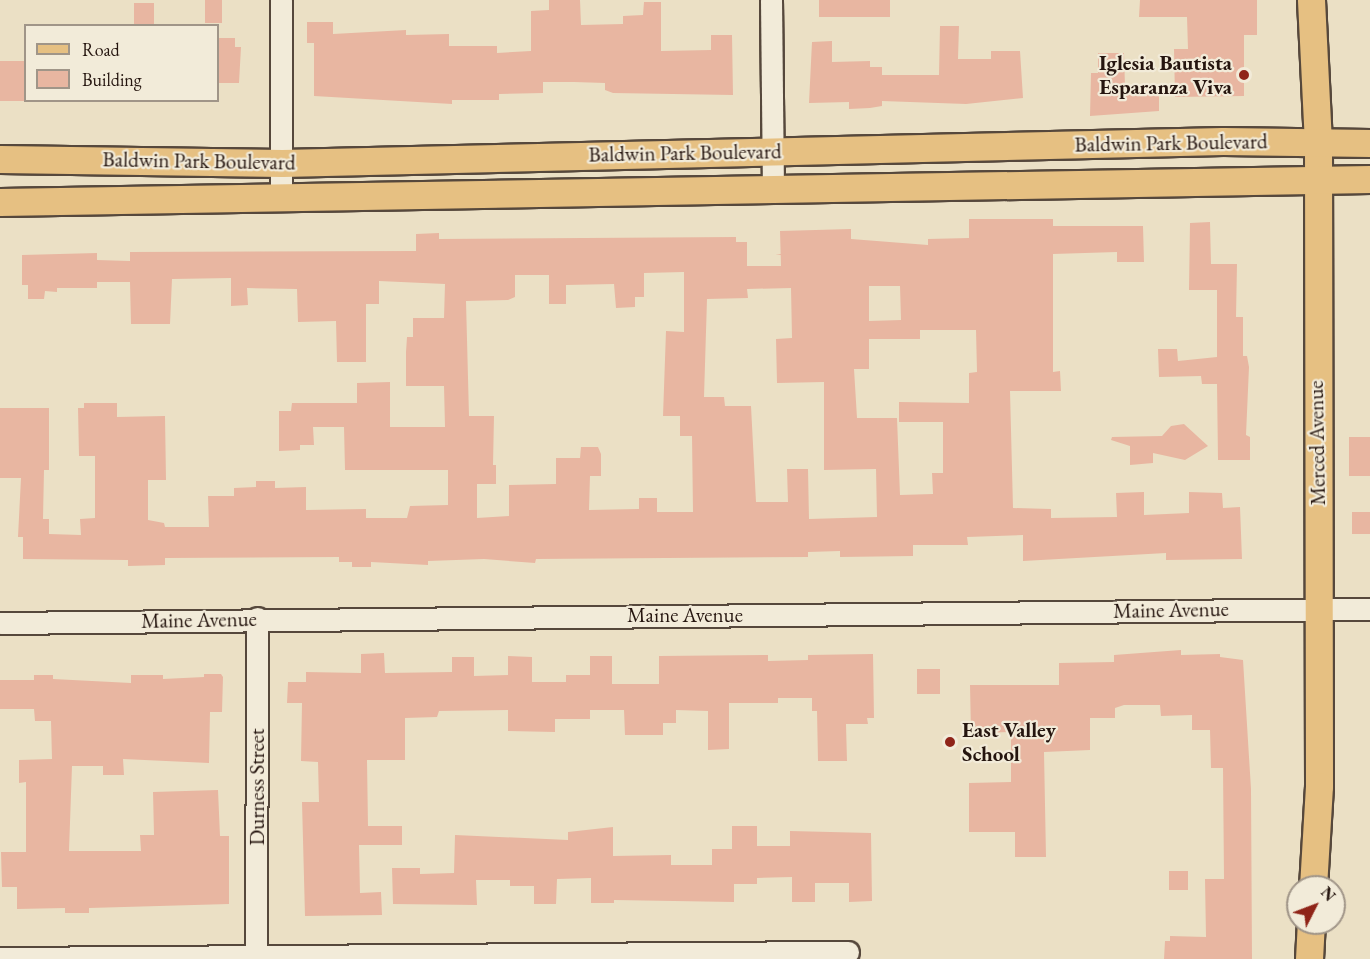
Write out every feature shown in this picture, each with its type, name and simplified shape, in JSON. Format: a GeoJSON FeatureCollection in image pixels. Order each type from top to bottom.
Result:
{"type":"FeatureCollection","features":[{"type":"Feature","properties":{"kind":"main road","name":"Merced Avenue"},"geometry":{"type":"LineString","coordinates":[[1311,0],[1318,143],[1315,179],[1320,786],[1314,875]]}},
{"type":"Feature","properties":{"kind":"main road","name":"Baldwin Park Boulevard"},"geometry":{"type":"LineString","coordinates":[[0,159],[282,163],[1211,141],[1370,143]]}},
{"type":"Feature","properties":{"kind":"main road","name":"Baldwin Park Boulevard"},"geometry":{"type":"LineString","coordinates":[[0,202],[281,199],[773,187],[1370,179]]}},
{"type":"Feature","properties":{"kind":"main road"},"geometry":{"type":"LineString","coordinates":[[1309,959],[1310,935]]}},
{"type":"Feature","properties":{"kind":"street"},"geometry":{"type":"LineString","coordinates":[[281,0],[281,199]]}},
{"type":"Feature","properties":{"kind":"street"},"geometry":{"type":"LineString","coordinates":[[771,0],[773,187]]}},
{"type":"Feature","properties":{"kind":"street","name":"Maine Avenue"},"geometry":{"type":"LineString","coordinates":[[0,623],[257,618],[1370,609]]}},
{"type":"Feature","properties":{"kind":"street","name":"Durness Street"},"geometry":{"type":"LineString","coordinates":[[256,956],[257,618]]}},
{"type":"Feature","properties":{"kind":"street"},"geometry":{"type":"LineString","coordinates":[[0,958],[848,952]]}},
{"type":"Feature","properties":{"kind":"building"},"geometry":{"type":"Polygon","coordinates":[[[205,0],[222,0],[222,23],[205,23],[205,0]]]}},
{"type":"Feature","properties":{"kind":"building"},"geometry":{"type":"Polygon","coordinates":[[[549,0],[580,0],[581,25],[623,24],[623,16],[643,15],[644,2],[661,2],[661,51],[711,50],[711,35],[732,35],[733,95],[613,93],[605,90],[605,83],[543,82],[543,93],[499,94],[499,100],[452,100],[452,104],[314,96],[314,43],[307,43],[307,22],[333,22],[333,34],[406,30],[406,35],[449,34],[449,46],[497,46],[497,53],[531,51],[531,11],[549,10],[549,0]]]}},
{"type":"Feature","properties":{"kind":"building"},"geometry":{"type":"Polygon","coordinates":[[[819,0],[890,0],[890,17],[819,17],[819,0]]]}},
{"type":"Feature","properties":{"kind":"building"},"geometry":{"type":"Polygon","coordinates":[[[1140,0],[1257,0],[1257,35],[1244,35],[1244,96],[1175,97],[1174,49],[1188,49],[1187,17],[1139,17],[1140,0]]]}},
{"type":"Feature","properties":{"kind":"building"},"geometry":{"type":"Polygon","coordinates":[[[134,3],[154,3],[154,24],[134,24],[134,3]]]}},
{"type":"Feature","properties":{"kind":"building"},"geometry":{"type":"Polygon","coordinates":[[[940,26],[959,26],[958,59],[991,59],[991,51],[1020,51],[1023,98],[966,104],[882,101],[882,106],[849,109],[849,102],[809,103],[812,42],[832,41],[832,62],[870,61],[870,67],[882,67],[882,75],[939,75],[940,26]]]}},
{"type":"Feature","properties":{"kind":"building"},"geometry":{"type":"Polygon","coordinates":[[[219,38],[235,38],[235,47],[241,47],[239,83],[219,83],[219,38]]]}},
{"type":"Feature","properties":{"kind":"building"},"geometry":{"type":"Polygon","coordinates":[[[1098,53],[1124,53],[1125,87],[1159,90],[1159,111],[1090,116],[1091,73],[1098,73],[1098,53]]]}},
{"type":"Feature","properties":{"kind":"building"},"geometry":{"type":"Polygon","coordinates":[[[0,61],[24,61],[24,101],[0,101],[0,61]]]}},
{"type":"Feature","properties":{"kind":"building"},"geometry":{"type":"Polygon","coordinates":[[[969,219],[1053,219],[1053,226],[1143,226],[1144,262],[1117,262],[1117,252],[1053,254],[1053,372],[1060,371],[1061,391],[1010,391],[1013,508],[1051,509],[1051,518],[1117,517],[1116,493],[1144,492],[1144,515],[1189,513],[1189,492],[1222,493],[1223,508],[1240,507],[1242,559],[1166,560],[1166,553],[1023,561],[1023,535],[967,537],[968,545],[913,545],[913,556],[840,557],[840,551],[808,552],[808,557],[536,559],[535,563],[484,559],[428,561],[428,565],[371,562],[371,567],[352,567],[352,562],[339,562],[339,557],[165,558],[165,565],[128,566],[128,560],[23,559],[23,537],[18,537],[21,478],[0,478],[0,408],[49,408],[49,470],[44,470],[43,519],[49,519],[49,534],[81,535],[80,519],[95,518],[95,456],[79,456],[78,408],[84,408],[84,403],[117,403],[117,417],[165,416],[166,480],[148,480],[148,520],[164,523],[165,527],[209,527],[208,496],[234,496],[234,488],[256,487],[256,481],[275,481],[275,488],[306,487],[306,510],[366,509],[366,518],[407,518],[410,506],[448,505],[448,470],[345,470],[344,427],[313,427],[314,445],[300,445],[300,450],[279,451],[279,411],[291,411],[292,403],[357,403],[357,383],[390,382],[390,427],[445,427],[444,386],[406,386],[406,352],[407,337],[413,337],[413,318],[444,318],[445,284],[379,281],[379,304],[366,304],[366,362],[337,362],[336,321],[298,322],[297,289],[247,288],[248,305],[231,306],[231,278],[172,279],[170,324],[131,324],[130,282],[97,282],[97,288],[57,288],[57,292],[45,291],[44,299],[28,299],[28,285],[22,285],[22,255],[97,253],[97,260],[130,261],[130,252],[416,251],[416,234],[439,233],[439,239],[736,237],[736,242],[747,242],[747,266],[781,266],[780,231],[851,229],[851,239],[928,245],[928,239],[969,238],[969,219]],[[684,272],[644,273],[644,297],[635,297],[635,307],[616,308],[614,284],[566,285],[566,304],[549,304],[549,275],[515,275],[515,297],[508,300],[466,301],[469,416],[494,416],[493,465],[496,465],[496,484],[477,484],[477,518],[509,516],[509,485],[556,484],[556,458],[580,458],[581,447],[598,447],[601,454],[601,476],[590,476],[589,510],[639,509],[639,498],[657,498],[657,512],[693,512],[692,436],[680,436],[680,416],[663,416],[666,331],[684,332],[684,272]],[[869,286],[869,321],[901,320],[900,286],[869,286]],[[791,288],[747,289],[748,298],[707,299],[704,397],[724,397],[725,406],[751,406],[756,502],[788,502],[787,469],[808,469],[809,519],[877,517],[876,469],[824,470],[824,382],[777,383],[776,339],[792,338],[791,288]],[[920,330],[920,339],[869,339],[869,369],[854,369],[857,418],[897,418],[900,495],[933,494],[932,473],[943,473],[943,422],[899,422],[899,402],[969,403],[969,373],[977,372],[976,330],[920,330]]]}},
{"type":"Feature","properties":{"kind":"building"},"geometry":{"type":"Polygon","coordinates":[[[1210,222],[1211,264],[1237,264],[1236,317],[1243,317],[1243,356],[1247,356],[1249,367],[1246,435],[1250,437],[1250,460],[1218,460],[1217,384],[1202,384],[1201,376],[1159,377],[1158,349],[1177,349],[1178,361],[1217,357],[1217,290],[1189,290],[1190,223],[1210,222]]]}},
{"type":"Feature","properties":{"kind":"building"},"geometry":{"type":"Polygon","coordinates":[[[1184,424],[1208,446],[1185,460],[1153,453],[1153,463],[1130,465],[1130,446],[1111,440],[1112,437],[1162,436],[1171,426],[1184,424]]]}},
{"type":"Feature","properties":{"kind":"building"},"geometry":{"type":"Polygon","coordinates":[[[1349,437],[1370,437],[1370,476],[1349,476],[1349,437]]]}},
{"type":"Feature","properties":{"kind":"building"},"geometry":{"type":"Polygon","coordinates":[[[1352,512],[1370,512],[1370,534],[1352,534],[1352,512]]]}},
{"type":"Feature","properties":{"kind":"building"},"geometry":{"type":"Polygon","coordinates":[[[1181,650],[1181,655],[1220,654],[1220,657],[1243,660],[1251,789],[1252,959],[1164,959],[1165,941],[1170,941],[1170,936],[1206,937],[1205,879],[1224,879],[1223,768],[1211,768],[1210,730],[1192,730],[1192,715],[1161,716],[1160,705],[1124,705],[1115,708],[1115,718],[1090,718],[1090,750],[1044,752],[1046,857],[1015,857],[1015,832],[969,832],[969,783],[1011,782],[1011,732],[971,733],[970,685],[1059,685],[1059,663],[1114,662],[1114,655],[1181,650]]]}},
{"type":"Feature","properties":{"kind":"building"},"geometry":{"type":"Polygon","coordinates":[[[384,653],[385,673],[452,672],[452,657],[474,657],[474,676],[508,675],[508,656],[532,657],[532,682],[566,682],[566,675],[590,675],[590,656],[612,656],[612,684],[659,684],[659,656],[768,655],[768,661],[808,660],[808,655],[873,654],[874,718],[867,718],[868,724],[846,724],[847,761],[818,761],[817,711],[812,711],[812,698],[778,698],[778,703],[729,703],[729,749],[708,750],[708,711],[676,710],[676,723],[663,723],[663,735],[625,735],[624,710],[590,710],[590,719],[555,719],[555,732],[508,731],[508,710],[439,711],[437,717],[405,718],[405,760],[367,760],[368,826],[402,826],[402,845],[359,845],[360,893],[381,892],[382,915],[305,916],[302,802],[319,802],[318,762],[301,761],[302,703],[287,703],[288,682],[306,682],[306,672],[361,673],[361,654],[384,653]]]}},
{"type":"Feature","properties":{"kind":"building"},"geometry":{"type":"Polygon","coordinates":[[[917,669],[940,669],[940,694],[917,694],[917,669]]]}},
{"type":"Feature","properties":{"kind":"building"},"geometry":{"type":"Polygon","coordinates":[[[204,674],[221,674],[223,677],[222,712],[210,712],[209,763],[123,759],[124,775],[103,775],[103,766],[72,766],[69,851],[141,851],[140,835],[154,835],[153,792],[218,790],[220,836],[229,836],[229,904],[89,908],[89,913],[65,913],[65,908],[17,909],[17,887],[2,887],[1,852],[26,852],[26,782],[19,783],[19,760],[52,759],[51,721],[35,721],[34,709],[0,709],[0,680],[34,680],[34,675],[53,675],[53,679],[131,683],[131,675],[163,675],[163,679],[204,677],[204,674]]]}},
{"type":"Feature","properties":{"kind":"building"},"geometry":{"type":"Polygon","coordinates":[[[732,826],[757,826],[757,846],[790,846],[790,831],[871,833],[872,901],[849,902],[849,883],[815,883],[815,902],[792,902],[792,877],[757,878],[757,884],[734,884],[734,902],[614,900],[614,903],[591,903],[591,878],[557,879],[556,904],[534,904],[534,886],[510,886],[510,880],[476,880],[477,905],[393,904],[392,868],[420,868],[420,874],[454,873],[455,835],[568,840],[568,832],[613,827],[613,856],[671,855],[671,865],[712,865],[712,849],[732,849],[732,826]]]}},
{"type":"Feature","properties":{"kind":"building"},"geometry":{"type":"Polygon","coordinates":[[[1169,871],[1188,871],[1188,890],[1169,890],[1169,871]]]}},
{"type":"Feature","properties":{"kind":"place","name":"Iglesia Bautista Esparanza Viva"},"geometry":{"type":"Point","coordinates":[1244,75]}},
{"type":"Feature","properties":{"kind":"place","name":"East Valley School"},"geometry":{"type":"Point","coordinates":[950,742]}}]}
